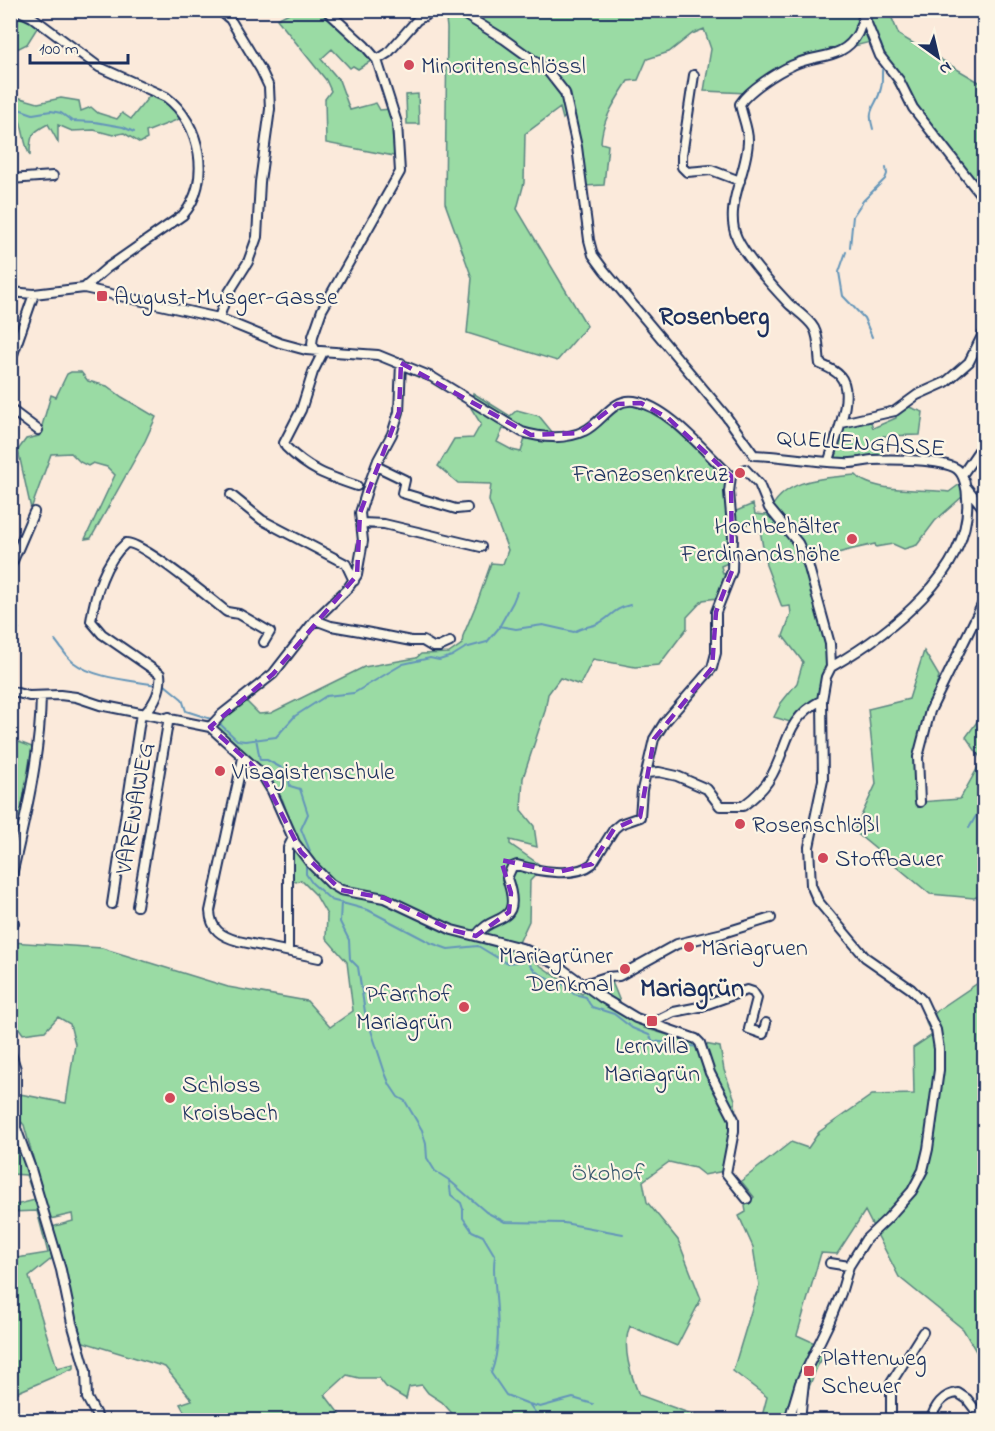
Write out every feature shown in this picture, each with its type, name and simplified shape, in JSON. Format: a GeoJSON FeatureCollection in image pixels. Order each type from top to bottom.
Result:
{"type":"FeatureCollection","features":[{"type":"Feature","properties":{"kind":"street"},"geometry":{"type":"LineString","coordinates":[[17,10],[32,17],[99,67],[173,102],[188,121],[196,144],[200,181],[190,207],[183,215],[106,268],[84,288]]}},
{"type":"Feature","properties":{"kind":"street"},"geometry":{"type":"LineString","coordinates":[[219,10],[230,19],[264,77],[269,87],[270,109],[260,182],[257,237],[248,262],[226,297],[219,318]]}},
{"type":"Feature","properties":{"kind":"street"},"geometry":{"type":"LineString","coordinates":[[320,352],[312,344],[322,310],[400,172],[397,123],[376,60],[365,46],[326,10]]}},
{"type":"Feature","properties":{"kind":"street"},"geometry":{"type":"LineString","coordinates":[[376,60],[388,53],[417,20],[435,10]]}},
{"type":"Feature","properties":{"kind":"street","name":"QUELLENGASSE"},"geometry":{"type":"LineString","coordinates":[[457,10],[504,39],[547,70],[565,93],[577,147],[589,240],[594,255],[634,308],[726,416],[754,454],[845,463],[890,460],[933,462],[949,465],[960,470],[962,475]]}},
{"type":"Feature","properties":{"kind":"street"},"geometry":{"type":"LineString","coordinates":[[829,461],[842,423],[846,395],[844,382],[834,370],[820,364],[818,340],[814,328],[775,288],[745,252],[733,226],[734,209],[746,159],[748,140],[740,104],[746,96],[792,65],[840,53],[852,44],[859,31],[864,13]]}},
{"type":"Feature","properties":{"kind":"street"},"geometry":{"type":"LineString","coordinates":[[864,13],[880,56],[898,80],[913,108],[984,199]]}},
{"type":"Feature","properties":{"kind":"street"},"geometry":{"type":"LineString","coordinates":[[694,75],[682,167],[687,172],[711,170],[740,181]]}},
{"type":"Feature","properties":{"kind":"street"},"geometry":{"type":"LineString","coordinates":[[10,179],[53,176]]}},
{"type":"Feature","properties":{"kind":"street"},"geometry":{"type":"LineString","coordinates":[[10,292],[34,294],[84,288],[219,318],[280,343],[320,352],[378,355],[432,378],[522,432],[540,437],[566,437],[579,433],[591,427],[617,404],[632,401],[641,403],[668,418],[731,476]]}},
{"type":"Feature","properties":{"kind":"street"},"geometry":{"type":"LineString","coordinates":[[10,363],[28,325],[34,294]]}},
{"type":"Feature","properties":{"kind":"street"},"geometry":{"type":"LineString","coordinates":[[842,423],[895,411],[917,395],[946,382],[969,362],[984,332]]}},
{"type":"Feature","properties":{"kind":"street"},"geometry":{"type":"LineString","coordinates":[[320,352],[301,410],[284,443],[308,466],[357,486]]}},
{"type":"Feature","properties":{"kind":"street"},"geometry":{"type":"LineString","coordinates":[[213,723],[273,674],[315,620],[354,581],[361,560],[360,513],[376,466],[393,434],[399,412],[401,363]]}},
{"type":"Feature","properties":{"kind":"street"},"geometry":{"type":"LineString","coordinates":[[10,409],[38,429]]}},
{"type":"Feature","properties":{"kind":"street"},"geometry":{"type":"LineString","coordinates":[[789,1420],[804,1374],[829,1323],[849,1266],[866,1239],[912,1191],[923,1170],[939,1070],[936,1030],[921,999],[911,989],[865,957],[818,900],[811,885],[809,847],[824,780],[822,700],[826,677],[831,667],[867,644],[924,598],[939,580],[964,529],[968,510],[966,487],[962,475],[984,443]]}},
{"type":"Feature","properties":{"kind":"street","name":"QUELLENGASSE"},"geometry":{"type":"LineString","coordinates":[[745,469],[754,454]]}},
{"type":"Feature","properties":{"kind":"street"},"geometry":{"type":"LineString","coordinates":[[376,466],[405,480],[402,494],[456,508],[467,508]]}},
{"type":"Feature","properties":{"kind":"street"},"geometry":{"type":"LineString","coordinates":[[476,936],[482,927],[504,919],[510,912],[511,893],[507,878],[512,867],[517,865],[547,871],[588,868],[614,829],[620,824],[640,817],[642,790],[654,739],[664,723],[712,668],[716,653],[716,612],[732,571],[733,537],[729,492],[731,476],[739,470],[745,469],[759,484],[769,508],[798,543],[808,564],[828,633],[831,667]]}},
{"type":"Feature","properties":{"kind":"street"},"geometry":{"type":"LineString","coordinates":[[966,487],[984,509]]}},
{"type":"Feature","properties":{"kind":"street"},"geometry":{"type":"LineString","coordinates":[[231,495],[262,520],[346,564],[354,581]]}},
{"type":"Feature","properties":{"kind":"street"},"geometry":{"type":"LineString","coordinates":[[10,567],[34,512]]}},
{"type":"Feature","properties":{"kind":"street"},"geometry":{"type":"LineString","coordinates":[[362,523],[384,524],[481,547]]}},
{"type":"Feature","properties":{"kind":"street"},"geometry":{"type":"LineString","coordinates":[[112,904],[143,713],[161,684],[160,674],[102,634],[92,621],[94,604],[110,560],[126,543],[135,544],[232,614],[239,614],[270,632],[264,642]]}},
{"type":"Feature","properties":{"kind":"street"},"geometry":{"type":"LineString","coordinates":[[920,802],[918,757],[930,711],[984,601]]}},
{"type":"Feature","properties":{"kind":"street"},"geometry":{"type":"LineString","coordinates":[[315,620],[411,641],[423,641],[433,647],[440,647],[450,642]]}},
{"type":"Feature","properties":{"kind":"street"},"geometry":{"type":"LineString","coordinates":[[10,691],[20,695],[76,697],[100,705],[213,723],[243,758],[261,773],[301,852],[331,884],[341,890],[384,898],[452,930],[522,948],[554,963],[615,1006],[650,1024],[696,1039],[700,1043],[710,1073],[734,1119],[726,1173],[747,1199]]}},
{"type":"Feature","properties":{"kind":"street"},"geometry":{"type":"LineString","coordinates":[[10,884],[33,776],[40,722],[40,696]]}},
{"type":"Feature","properties":{"kind":"street"},"geometry":{"type":"LineString","coordinates":[[646,773],[659,772],[677,776],[702,787],[711,792],[720,806],[743,806],[761,790],[771,776],[787,735],[797,720],[812,705],[822,700]]}},
{"type":"Feature","properties":{"kind":"street","name":"VARENAWEG"},"geometry":{"type":"LineString","coordinates":[[137,906],[169,717]]}},
{"type":"Feature","properties":{"kind":"street"},"geometry":{"type":"LineString","coordinates":[[243,758],[210,911],[212,925],[225,937],[319,958]]}},
{"type":"Feature","properties":{"kind":"street"},"geometry":{"type":"LineString","coordinates":[[288,951],[288,848],[293,838]]}},
{"type":"Feature","properties":{"kind":"street"},"geometry":{"type":"LineString","coordinates":[[10,911],[14,922]]}},
{"type":"Feature","properties":{"kind":"street"},"geometry":{"type":"LineString","coordinates":[[584,984],[606,977],[619,976],[677,944],[771,918]]}},
{"type":"Feature","properties":{"kind":"street"},"geometry":{"type":"LineString","coordinates":[[650,1024],[674,1012],[699,1007],[747,990],[753,992],[757,998],[749,1029],[763,1034],[766,1023]]}},
{"type":"Feature","properties":{"kind":"street"},"geometry":{"type":"LineString","coordinates":[[10,1050],[16,1069],[16,1128],[30,1166],[61,1270],[72,1323],[86,1371],[87,1398],[99,1420]]}},
{"type":"Feature","properties":{"kind":"street"},"geometry":{"type":"LineString","coordinates":[[830,1263],[849,1266]]}},
{"type":"Feature","properties":{"kind":"street"},"geometry":{"type":"LineString","coordinates":[[891,1420],[891,1383],[923,1332]]}},
{"type":"Feature","properties":{"kind":"street"},"geometry":{"type":"LineString","coordinates":[[800,1420],[804,1374]]}},
{"type":"Feature","properties":{"kind":"street"},"geometry":{"type":"LineString","coordinates":[[931,1420],[945,1397],[958,1393],[967,1399],[983,1420]]}},
{"type":"Feature","properties":{"kind":"highlighted area"},"geometry":{"type":"Polygon","coordinates":[[[401,363],[531,435],[579,433],[617,404],[641,403],[668,418],[731,476],[732,571],[716,612],[712,668],[654,739],[640,817],[614,829],[592,864],[558,872],[501,860],[511,893],[509,912],[476,936],[452,930],[384,898],[341,890],[301,852],[261,773],[210,727],[273,674],[357,575],[360,513],[399,412],[401,363]]]}},
{"type":"Feature","properties":{"kind":"green space"},"geometry":{"type":"Polygon","coordinates":[[[293,11],[319,11],[362,49],[371,61],[358,69],[353,66],[350,68],[332,49],[321,59],[339,80],[350,110],[376,103],[380,110],[390,109],[394,128],[394,156],[326,143],[325,99],[331,91],[326,80],[277,19],[293,11]]]}},
{"type":"Feature","properties":{"kind":"green space"},"geometry":{"type":"Polygon","coordinates":[[[445,11],[457,11],[547,70],[565,93],[569,113],[563,119],[560,108],[525,134],[524,183],[517,209],[587,326],[557,361],[467,333],[472,278],[445,203],[447,28],[445,11]]]}},
{"type":"Feature","properties":{"kind":"green space"},"geometry":{"type":"Polygon","coordinates":[[[461,11],[889,11],[899,35],[984,85],[984,186],[978,184],[915,118],[870,42],[790,62],[748,93],[704,91],[711,49],[704,29],[692,34],[669,52],[647,59],[638,80],[628,81],[610,110],[602,134],[601,143],[608,145],[604,185],[584,186],[566,92],[549,68],[506,36],[461,11]]]}},
{"type":"Feature","properties":{"kind":"green space"},"geometry":{"type":"Polygon","coordinates":[[[15,15],[28,17],[39,25],[27,44],[11,52],[11,29],[15,15]]]}},
{"type":"Feature","properties":{"kind":"green space"},"geometry":{"type":"Polygon","coordinates":[[[151,94],[171,104],[182,118],[146,132],[147,139],[140,143],[124,133],[113,135],[94,130],[72,131],[58,125],[58,142],[48,124],[32,136],[30,156],[20,121],[11,120],[10,95],[38,103],[61,98],[79,101],[81,111],[91,107],[98,113],[117,119],[122,113],[131,119],[151,94]]]}},
{"type":"Feature","properties":{"kind":"green space"},"geometry":{"type":"Polygon","coordinates":[[[418,94],[419,124],[407,124],[406,95],[418,94]]]}},
{"type":"Feature","properties":{"kind":"green space"},"geometry":{"type":"Polygon","coordinates":[[[81,372],[88,381],[107,386],[156,417],[91,538],[85,539],[115,475],[107,467],[93,463],[88,466],[80,462],[71,453],[51,454],[31,509],[18,450],[26,439],[39,436],[51,395],[56,397],[67,374],[81,372]]]}},
{"type":"Feature","properties":{"kind":"green space","name":"Ökohof"},"geometry":{"type":"Polygon","coordinates":[[[473,393],[510,416],[517,410],[539,416],[553,433],[528,435],[548,439],[567,439],[585,435],[593,430],[618,407],[626,404],[637,405],[651,411],[680,432],[727,479],[730,562],[721,566],[723,574],[729,573],[717,598],[703,600],[687,617],[687,628],[659,665],[635,667],[593,659],[580,685],[560,678],[548,694],[545,711],[523,778],[521,810],[534,826],[537,847],[510,840],[510,844],[543,867],[530,881],[529,921],[516,949],[582,994],[586,989],[612,982],[621,1004],[635,1013],[644,1028],[720,1047],[724,1070],[735,1100],[737,1134],[724,1171],[704,1175],[695,1168],[669,1162],[643,1181],[647,1202],[678,1240],[701,1299],[677,1346],[630,1326],[626,1343],[630,1370],[639,1395],[708,1420],[458,1420],[422,1385],[409,1387],[406,1399],[386,1387],[379,1378],[359,1378],[347,1375],[325,1395],[344,1420],[189,1420],[180,1404],[192,1400],[165,1367],[80,1341],[52,1227],[73,1221],[72,1214],[50,1219],[24,1125],[14,1112],[12,1122],[32,1177],[55,1256],[29,1277],[57,1368],[74,1364],[74,1368],[11,1395],[11,1259],[48,1253],[37,1211],[11,1212],[11,1206],[35,1200],[26,1175],[11,1174],[11,1072],[13,1072],[15,1093],[66,1103],[75,1044],[70,1024],[58,1017],[45,1031],[23,1034],[11,1017],[11,942],[102,948],[228,987],[307,1001],[330,1027],[353,1011],[347,962],[326,938],[327,915],[315,894],[301,880],[296,882],[290,879],[289,823],[286,807],[271,780],[214,725],[244,699],[259,714],[271,713],[364,667],[416,658],[421,654],[449,653],[462,644],[491,563],[503,564],[508,550],[489,501],[491,484],[458,483],[438,466],[454,439],[473,438],[481,424],[471,408],[473,393]],[[503,429],[497,442],[521,452],[526,435],[503,429]]]}},
{"type":"Feature","properties":{"kind":"green space"},"geometry":{"type":"Polygon","coordinates":[[[909,407],[923,412],[920,435],[883,436],[883,457],[835,459],[845,426],[871,422],[873,428],[896,418],[896,415],[909,407]]]}},
{"type":"Feature","properties":{"kind":"green space"},"geometry":{"type":"Polygon","coordinates":[[[856,475],[874,485],[900,489],[949,492],[960,484],[963,496],[935,521],[917,545],[904,549],[893,544],[876,547],[875,544],[819,559],[805,568],[826,641],[827,661],[817,699],[790,722],[774,717],[781,703],[797,683],[803,662],[783,636],[791,614],[790,606],[782,607],[766,565],[759,524],[737,524],[734,512],[753,504],[755,514],[765,515],[769,513],[775,501],[794,486],[818,479],[856,475]]]}},
{"type":"Feature","properties":{"kind":"green space"},"geometry":{"type":"Polygon","coordinates":[[[924,651],[939,676],[920,743],[920,802],[960,799],[982,760],[966,737],[984,712],[984,894],[974,898],[930,894],[854,831],[876,784],[868,709],[909,699],[924,651]]]}},
{"type":"Feature","properties":{"kind":"green space"},"geometry":{"type":"Polygon","coordinates":[[[11,739],[32,747],[11,862],[11,739]]]}},
{"type":"Feature","properties":{"kind":"green space"},"geometry":{"type":"Polygon","coordinates":[[[984,979],[984,1365],[963,1329],[899,1277],[865,1211],[837,1254],[821,1253],[797,1335],[828,1349],[817,1367],[796,1420],[761,1420],[767,1397],[733,1371],[759,1285],[753,1247],[739,1216],[746,1212],[745,1206],[754,1197],[741,1181],[791,1142],[808,1148],[819,1132],[872,1095],[914,1094],[913,1048],[932,1035],[926,1023],[938,1010],[984,979]]]}},
{"type":"Feature","properties":{"kind":"waterway"},"geometry":{"type":"LineString","coordinates":[[876,37],[881,44],[884,56]]}},
{"type":"Feature","properties":{"kind":"waterway"},"geometry":{"type":"LineString","coordinates":[[873,129],[871,111],[881,88],[883,64]]}},
{"type":"Feature","properties":{"kind":"waterway"},"geometry":{"type":"LineString","coordinates":[[10,106],[33,114],[51,111],[61,113],[72,121],[95,122],[123,127],[134,132]]}},
{"type":"Feature","properties":{"kind":"waterway"},"geometry":{"type":"LineString","coordinates":[[850,247],[853,216],[863,201],[885,179],[886,168]]}},
{"type":"Feature","properties":{"kind":"waterway"},"geometry":{"type":"LineString","coordinates":[[846,252],[839,272],[843,296],[864,318],[872,337]]}},
{"type":"Feature","properties":{"kind":"waterway"},"geometry":{"type":"LineString","coordinates":[[219,723],[237,740],[276,737],[295,716],[326,696],[354,693],[403,664],[430,658],[439,660],[452,656],[465,648],[487,642],[498,629],[517,592]]}},
{"type":"Feature","properties":{"kind":"waterway"},"geometry":{"type":"LineString","coordinates":[[499,626],[516,629],[543,625],[574,632],[597,624],[619,609],[630,605]]}},
{"type":"Feature","properties":{"kind":"waterway"},"geometry":{"type":"LineString","coordinates":[[10,633],[19,629]]}},
{"type":"Feature","properties":{"kind":"waterway"},"geometry":{"type":"LineString","coordinates":[[55,640],[70,660],[82,668],[113,678],[157,685]]}},
{"type":"Feature","properties":{"kind":"waterway"},"geometry":{"type":"LineString","coordinates":[[165,685],[182,699],[186,711],[214,720]]}},
{"type":"Feature","properties":{"kind":"waterway"},"geometry":{"type":"LineString","coordinates":[[256,738],[260,760],[267,760],[287,771],[290,786],[300,789],[308,814],[301,829],[310,851],[307,856]]}},
{"type":"Feature","properties":{"kind":"waterway"},"geometry":{"type":"LineString","coordinates":[[969,828],[976,816],[984,811]]}},
{"type":"Feature","properties":{"kind":"waterway"},"geometry":{"type":"LineString","coordinates":[[306,862],[306,874],[312,883],[331,900],[368,910],[431,943],[448,949],[478,946],[506,963],[527,961],[535,971],[554,982],[563,984],[574,994],[586,997],[592,1007],[614,1014],[632,1028],[649,1035],[653,1041],[698,1047]]}},
{"type":"Feature","properties":{"kind":"waterway"},"geometry":{"type":"LineString","coordinates":[[341,902],[340,922],[349,940],[350,959],[358,967],[365,1012],[390,1085],[398,1097],[405,1101],[422,1130],[427,1158],[435,1171],[449,1180],[451,1195],[461,1203],[463,1218],[472,1231],[483,1236],[495,1256],[498,1340],[491,1373],[506,1395],[529,1404],[538,1416],[537,1420]]}},
{"type":"Feature","properties":{"kind":"waterway"},"geometry":{"type":"LineString","coordinates":[[449,1180],[486,1212],[505,1222],[564,1223],[623,1234]]}},
{"type":"Feature","properties":{"kind":"waterway"},"geometry":{"type":"LineString","coordinates":[[529,1404],[540,1407],[573,1398],[593,1404]]}},
{"type":"Feature","properties":{"kind":"place","name":"Minoritenschlössl"},"geometry":{"type":"Point","coordinates":[409,65]}},
{"type":"Feature","properties":{"kind":"place","name":"August-Musger-Gasse"},"geometry":{"type":"Point","coordinates":[102,296]}},
{"type":"Feature","properties":{"kind":"place","name":"Franzosenkreuz"},"geometry":{"type":"Point","coordinates":[740,473]}},
{"type":"Feature","properties":{"kind":"place","name":"Hochbehälter Ferdinandshöhe"},"geometry":{"type":"Point","coordinates":[852,539]}},
{"type":"Feature","properties":{"kind":"place","name":"Visagistenschule"},"geometry":{"type":"Point","coordinates":[220,771]}},
{"type":"Feature","properties":{"kind":"place","name":"Rosenschlößl"},"geometry":{"type":"Point","coordinates":[740,824]}},
{"type":"Feature","properties":{"kind":"place","name":"Stoffbauer"},"geometry":{"type":"Point","coordinates":[823,858]}},
{"type":"Feature","properties":{"kind":"place","name":"Mariagruen"},"geometry":{"type":"Point","coordinates":[689,947]}},
{"type":"Feature","properties":{"kind":"place","name":"Mariagrüner Denkmal"},"geometry":{"type":"Point","coordinates":[625,969]}},
{"type":"Feature","properties":{"kind":"place","name":"Pfarrhof Mariagrün"},"geometry":{"type":"Point","coordinates":[464,1007]}},
{"type":"Feature","properties":{"kind":"place","name":"Lernvilla Mariagrün"},"geometry":{"type":"Point","coordinates":[652,1021]}},
{"type":"Feature","properties":{"kind":"place","name":"Schloss Kroisbach"},"geometry":{"type":"Point","coordinates":[170,1098]}},
{"type":"Feature","properties":{"kind":"place","name":"Plattenweg Scheuer"},"geometry":{"type":"Point","coordinates":[809,1371]}},
{"type":"Feature","properties":{"kind":"district","name":"Rosenberg"},"geometry":{"type":"Point","coordinates":[714,315]}},
{"type":"Feature","properties":{"kind":"district","name":"Mariagrün"},"geometry":{"type":"Point","coordinates":[692,987]}}]}
